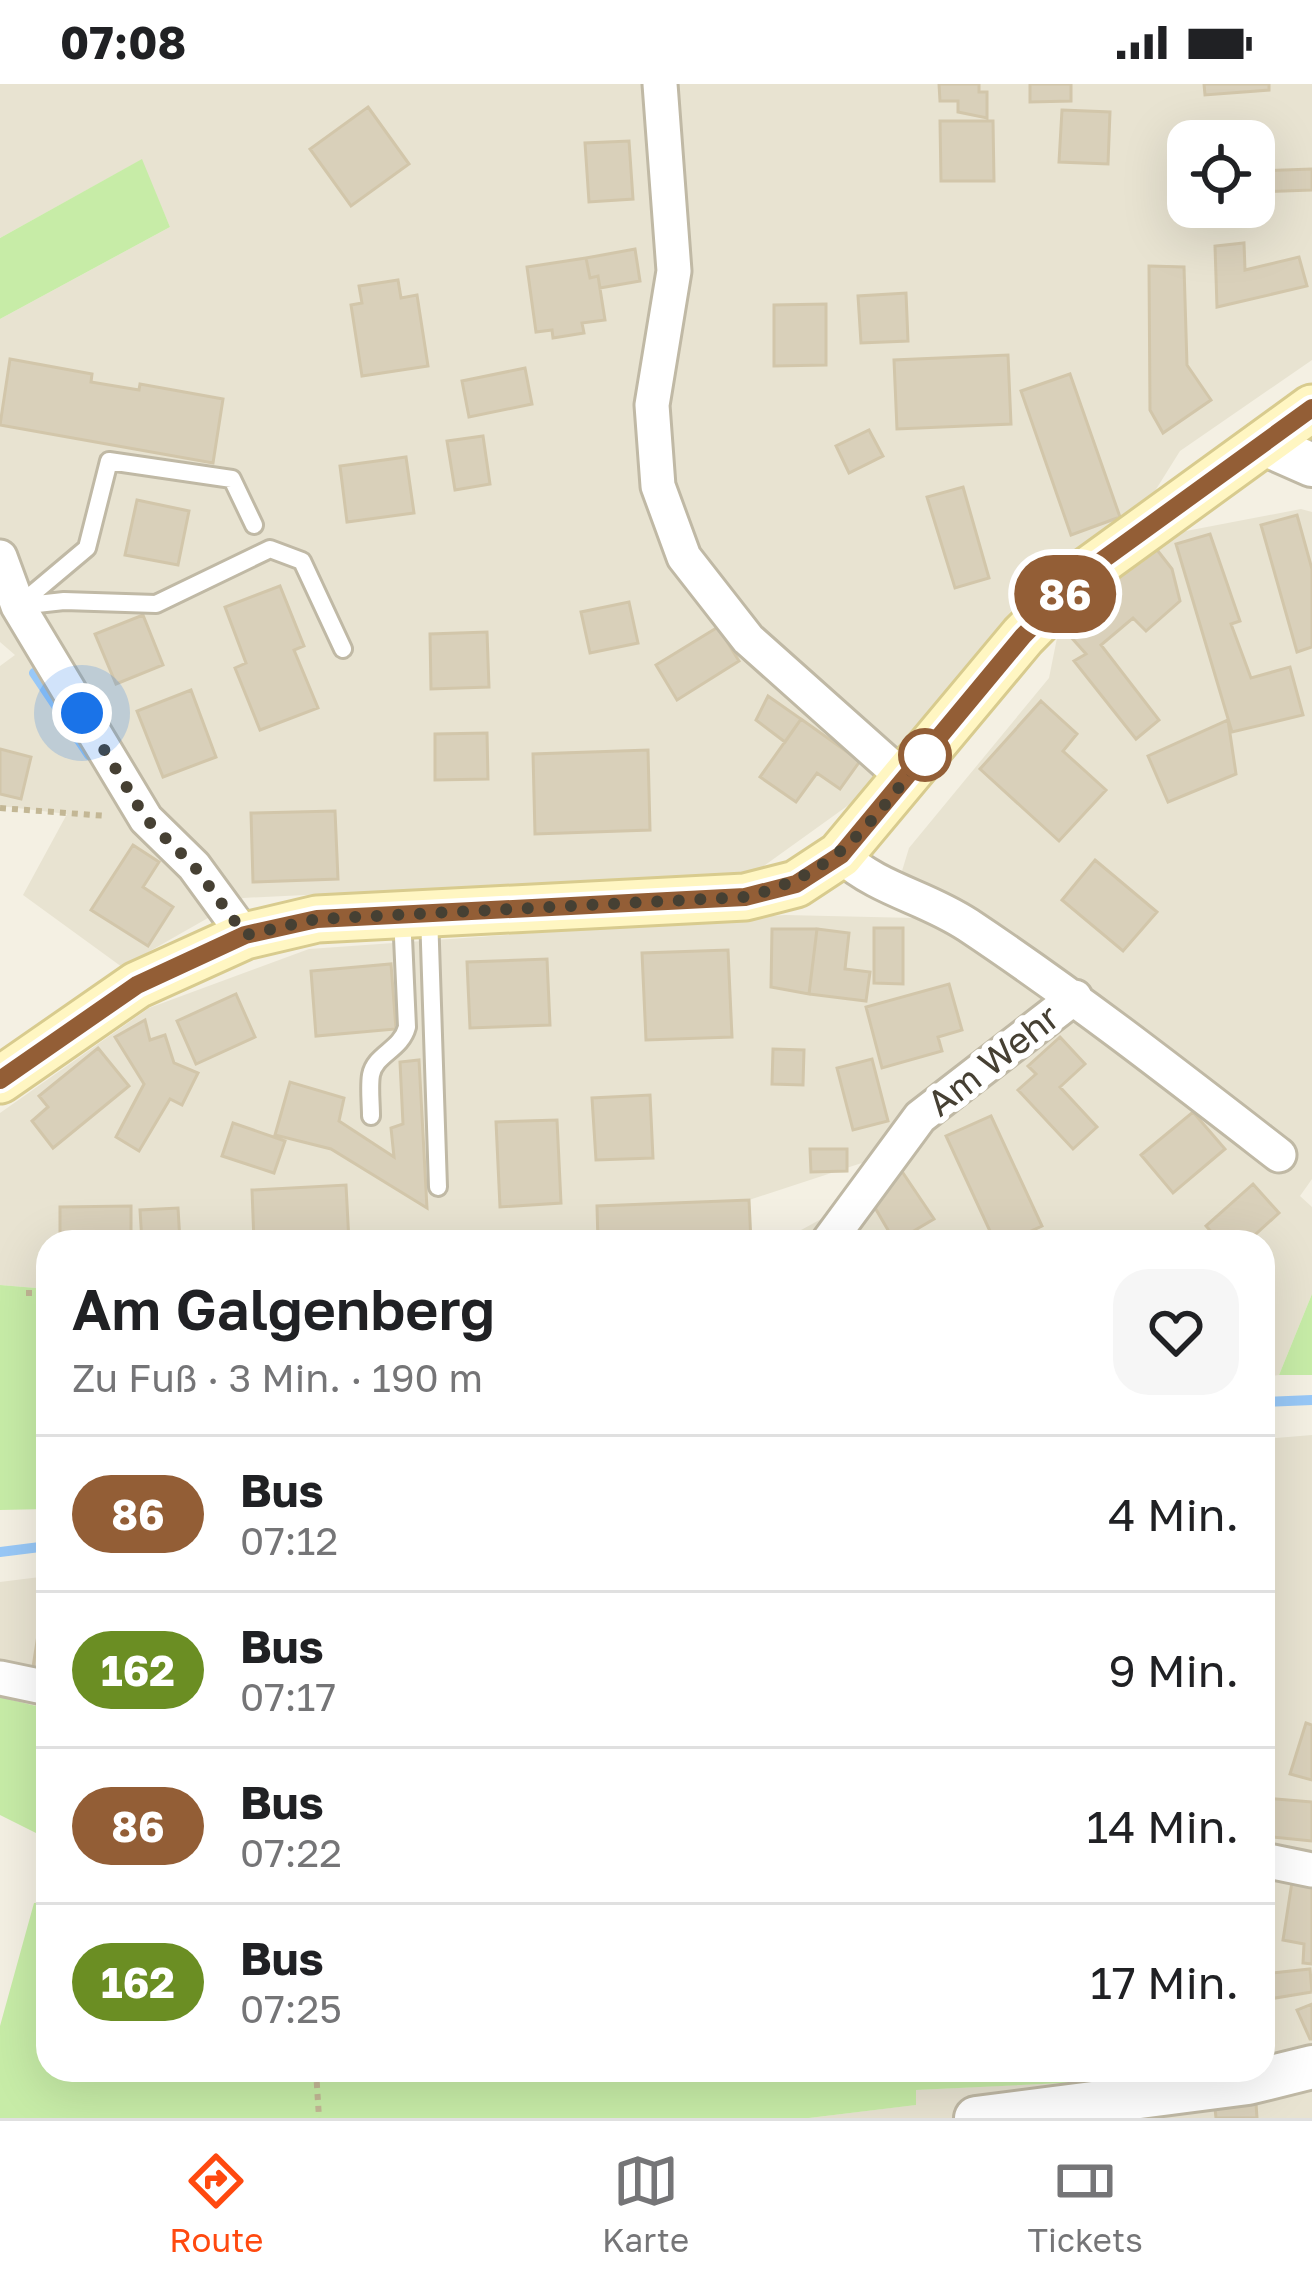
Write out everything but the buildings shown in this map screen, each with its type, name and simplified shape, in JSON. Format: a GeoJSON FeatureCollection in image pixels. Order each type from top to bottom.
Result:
{"type":"FeatureCollection","features":[{"type":"Feature","properties":{"kind":"main road"},"geometry":{"type":"LineString","coordinates":[[0,1080],[137,985],[245,935],[317,919],[745,897],[796,884],[841,855],[1023,636],[1086,572],[1312,407]]}},
{"type":"Feature","properties":{"kind":"street"},"geometry":{"type":"LineString","coordinates":[[660,84],[674,271],[652,405],[658,486],[684,557],[748,640],[905,778]]}},
{"type":"Feature","properties":{"kind":"street"},"geometry":{"type":"LineString","coordinates":[[1262,443],[1312,465]]}},
{"type":"Feature","properties":{"kind":"street"},"geometry":{"type":"LineString","coordinates":[[0,557],[18,606],[146,819],[194,866],[245,935]]}},
{"type":"Feature","properties":{"kind":"street","name":"Am Wehr"},"geometry":{"type":"LineString","coordinates":[[841,855],[871,882],[945,910],[1075,997],[1280,1155]]}},
{"type":"Feature","properties":{"kind":"street","name":"Am Wehr"},"geometry":{"type":"LineString","coordinates":[[838,1230],[920,1117],[1075,997]]}},
{"type":"Feature","properties":{"kind":"street"},"geometry":{"type":"LineString","coordinates":[[0,1678],[36,1686]]}},
{"type":"Feature","properties":{"kind":"street"},"geometry":{"type":"LineString","coordinates":[[1275,1862],[1312,1870]]}},
{"type":"Feature","properties":{"kind":"street"},"geometry":{"type":"LineString","coordinates":[[1275,2076],[1312,2067]]}},
{"type":"Feature","properties":{"kind":"street"},"geometry":{"type":"LineString","coordinates":[[976,2118],[1252,2082]]}},
{"type":"Feature","properties":{"kind":"lane"},"geometry":{"type":"LineString","coordinates":[[18,606],[87,548],[109,461],[232,479],[254,525]]}},
{"type":"Feature","properties":{"kind":"lane"},"geometry":{"type":"LineString","coordinates":[[18,606],[64,601],[156,604],[270,549],[302,561],[344,649]]}},
{"type":"Feature","properties":{"kind":"lane"},"geometry":{"type":"LineString","coordinates":[[371,1116],[371,1073],[378,1060],[403,1042],[407,1028],[416,914]]}},
{"type":"Feature","properties":{"kind":"lane"},"geometry":{"type":"LineString","coordinates":[[416,914],[438,1187]]}},
{"type":"Feature","properties":{"kind":"path"},"geometry":{"type":"LineString","coordinates":[[0,808],[146,819]]}},
{"type":"Feature","properties":{"kind":"path"},"geometry":{"type":"LineString","coordinates":[[26,1293],[36,1293]]}},
{"type":"Feature","properties":{"kind":"path"},"geometry":{"type":"LineString","coordinates":[[317,2082],[319,2118]]}},
{"type":"Feature","properties":{"kind":"shaded area"},"geometry":{"type":"Polygon","coordinates":[[[0,84],[1312,84],[1312,360],[1180,451],[1155,491],[1025,594],[857,799],[754,873],[243,898],[122,967],[23,895],[67,814],[0,806],[0,666],[15,655],[0,642],[0,319],[170,227],[141,160],[0,238],[0,84]]]}},
{"type":"Feature","properties":{"kind":"shaded area"},"geometry":{"type":"Polygon","coordinates":[[[1301,509],[1312,512],[1312,1179],[1300,1196],[1312,1207],[1312,1294],[1279,1375],[1275,1376],[1275,1230],[801,1230],[825,1217],[913,1132],[880,1157],[749,1200],[597,1206],[598,1230],[36,1230],[36,1288],[0,1285],[0,1113],[149,1008],[309,949],[785,915],[958,919],[1072,979],[902,871],[909,848],[1049,678],[1059,628],[1160,536],[1301,509]]]}},
{"type":"Feature","properties":{"kind":"shaded area"},"geometry":{"type":"Polygon","coordinates":[[[1312,1435],[1312,2118],[809,2118],[915,2105],[915,2090],[1083,2082],[1275,2082],[1275,1438],[1312,1435]]]}},
{"type":"Feature","properties":{"kind":"shaded area"},"geometry":{"type":"Polygon","coordinates":[[[36,1578],[36,1706],[0,1697],[0,1582],[36,1578]]]}},
{"type":"Feature","properties":{"kind":"green space"},"geometry":{"type":"Polygon","coordinates":[[[142,159],[170,227],[0,319],[0,238],[142,159]]]}},
{"type":"Feature","properties":{"kind":"green space"},"geometry":{"type":"Polygon","coordinates":[[[0,1285],[36,1288],[36,1509],[0,1510],[0,1285]]]}},
{"type":"Feature","properties":{"kind":"green space"},"geometry":{"type":"Polygon","coordinates":[[[1312,1294],[1312,1375],[1279,1375],[1312,1294]]]}},
{"type":"Feature","properties":{"kind":"green space"},"geometry":{"type":"Polygon","coordinates":[[[0,1697],[36,1706],[36,1833],[0,1815],[0,1697]]]}},
{"type":"Feature","properties":{"kind":"green space"},"geometry":{"type":"Polygon","coordinates":[[[34,1903],[36,2082],[1084,2082],[916,2090],[916,2105],[809,2118],[0,2118],[0,2026],[34,1903]]]}},
{"type":"Feature","properties":{"kind":"waterway"},"geometry":{"type":"LineString","coordinates":[[34,673],[89,755]]}},
{"type":"Feature","properties":{"kind":"waterway"},"geometry":{"type":"LineString","coordinates":[[1275,1402],[1312,1400]]}},
{"type":"Feature","properties":{"kind":"waterway"},"geometry":{"type":"LineString","coordinates":[[0,1552],[36,1548]]}},
{"type":"Feature","properties":{"kind":"bus line","name":"86"},"geometry":{"type":"LineString","coordinates":[[0,1080],[137,985],[245,935],[317,919],[745,897],[796,884],[841,855],[1023,636],[1086,572],[1312,408]]}},
{"type":"Feature","properties":{"kind":"route"},"geometry":{"type":"LineString","coordinates":[[82,713],[146,819],[194,866],[245,935],[317,919],[745,897],[796,884],[841,855],[925,755]]}}]}
